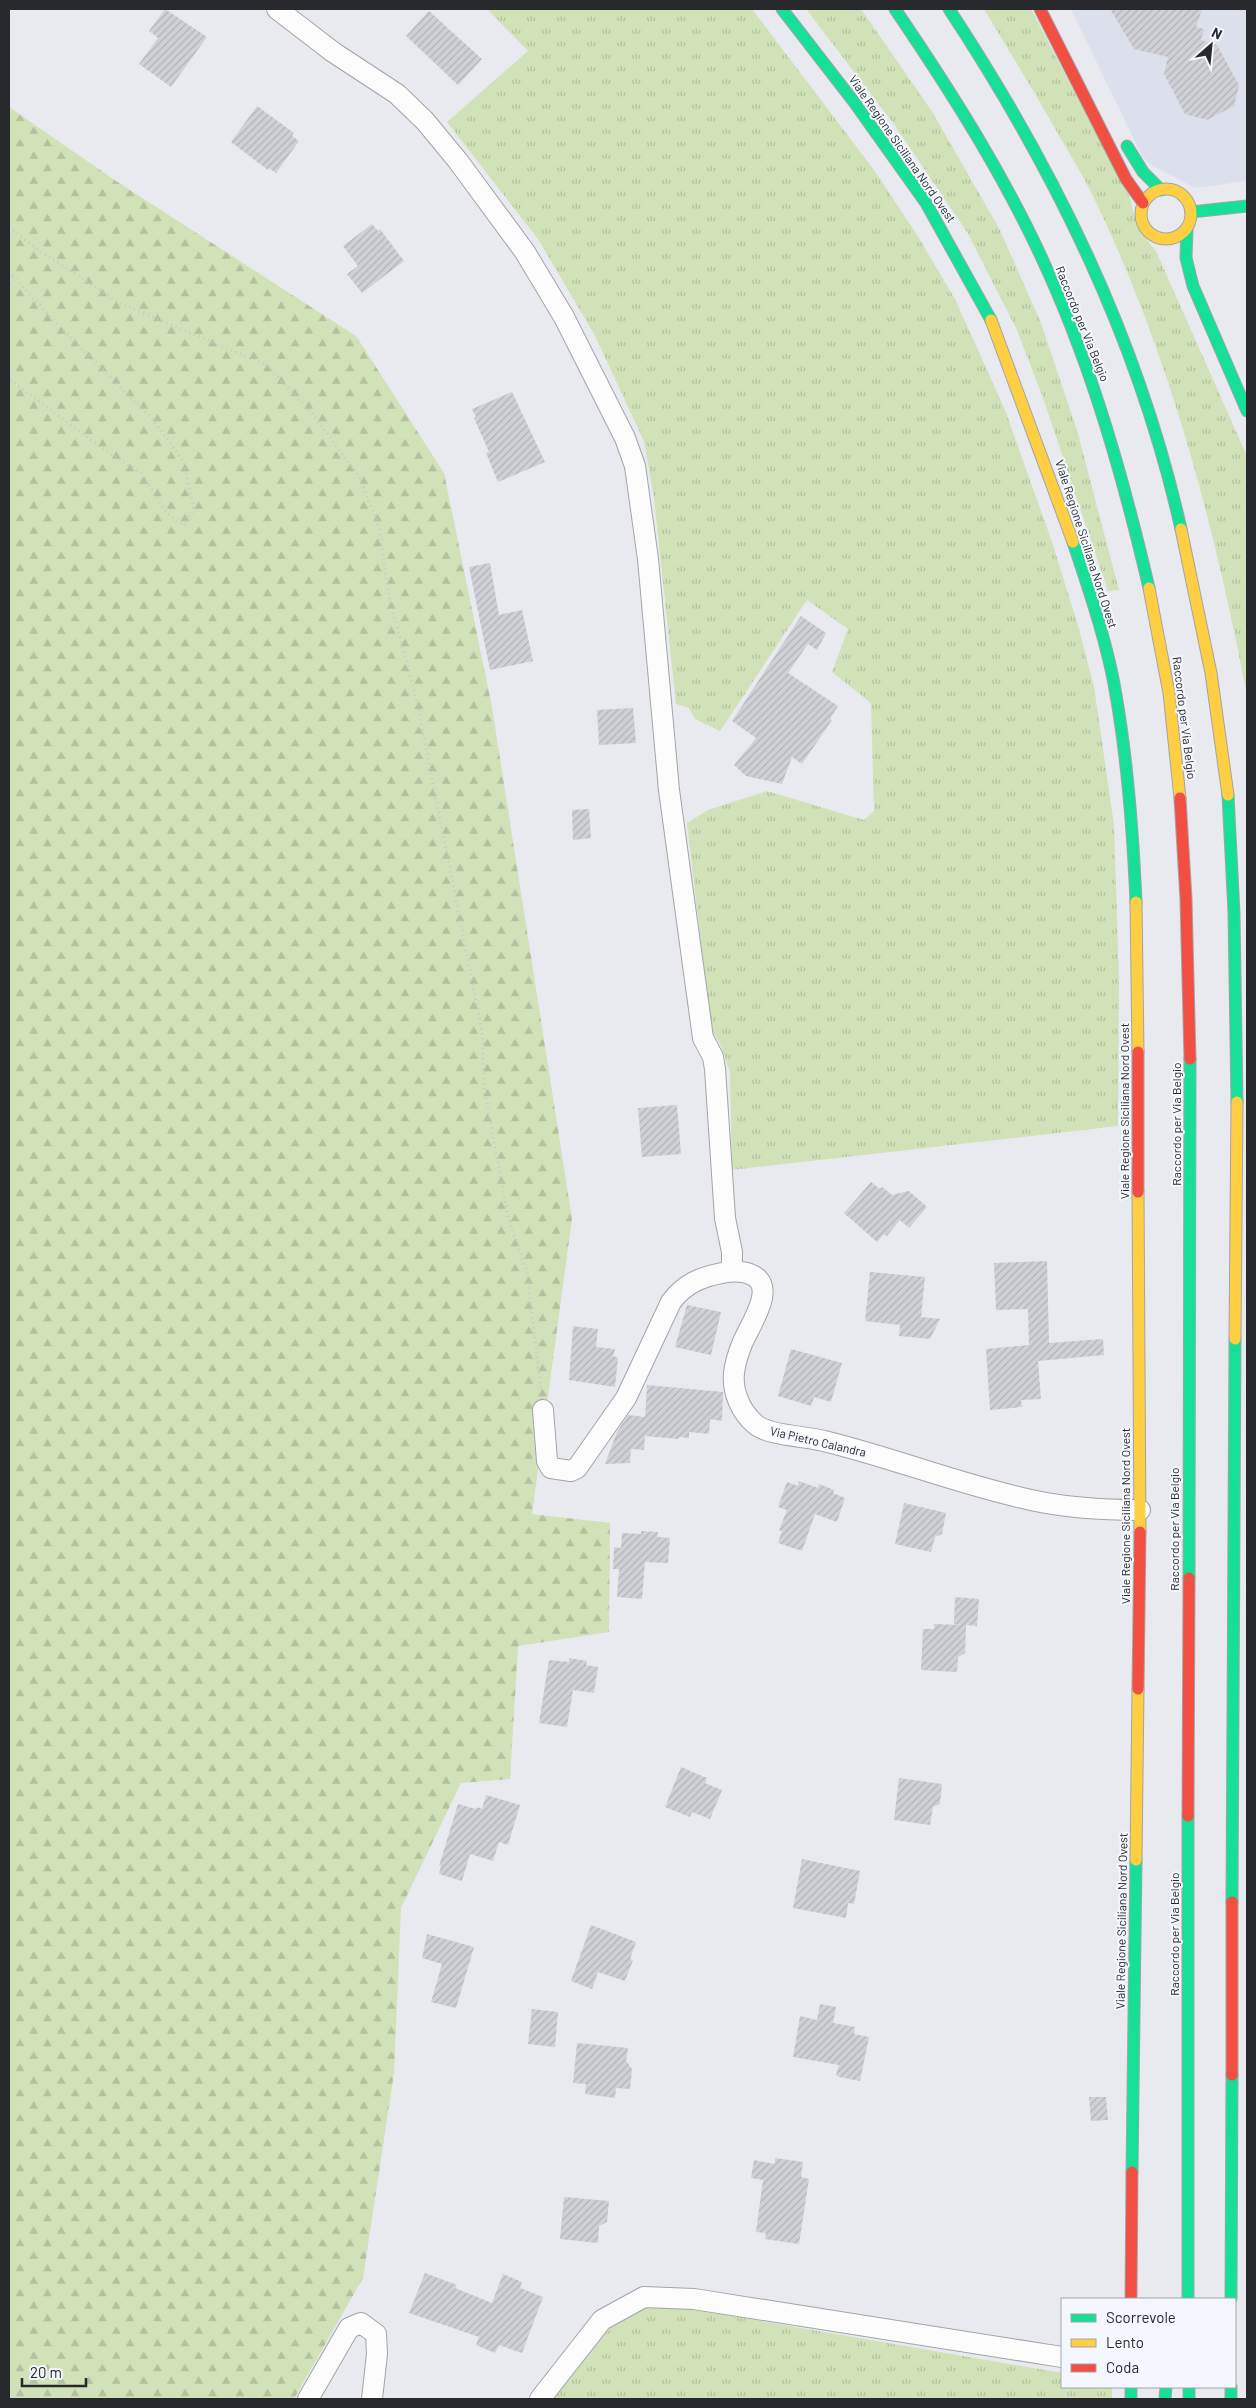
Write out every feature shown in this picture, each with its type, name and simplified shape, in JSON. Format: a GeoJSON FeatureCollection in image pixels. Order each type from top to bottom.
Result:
{"type":"FeatureCollection","features":[{"type":"Feature","properties":{"kind":"main road","name":"Viale Regione Siciliana Nord Ovest"},"geometry":{"type":"LineString","coordinates":[[782,9],[854,102],[926,203],[964,266],[996,329],[1060,502],[1090,592],[1116,693],[1131,804],[1137,920],[1140,1510],[1131,2298]]}},
{"type":"Feature","properties":{"kind":"main road","name":"Raccordo per Via Belgio"},"geometry":{"type":"LineString","coordinates":[[896,9],[970,124],[1004,182],[1037,248],[1067,318],[1092,385],[1136,532],[1169,690],[1178,774],[1188,910],[1191,1135],[1188,1613],[1188,2298]]}},
{"type":"Feature","properties":{"kind":"main road"},"geometry":{"type":"LineString","coordinates":[[949,9],[1003,95],[1074,224],[1108,299],[1135,372],[1158,440],[1203,631],[1226,774],[1234,903],[1238,1170],[1234,1481],[1231,2298]]}},
{"type":"Feature","properties":{"kind":"main road"},"geometry":{"type":"LineString","coordinates":[[1040,9],[1126,179],[1143,203],[1142,220],[1145,228],[1156,237],[1173,238],[1186,229]]}},
{"type":"Feature","properties":{"kind":"main road"},"geometry":{"type":"LineString","coordinates":[[1124,139],[1143,172],[1161,190]]}},
{"type":"Feature","properties":{"kind":"main road"},"geometry":{"type":"LineString","coordinates":[[1143,203],[1153,193],[1161,190],[1177,191],[1184,197],[1191,212],[1186,229],[1186,258],[1192,286],[1247,411]]}},
{"type":"Feature","properties":{"kind":"main road"},"geometry":{"type":"LineString","coordinates":[[1191,212],[1247,206]]}},
{"type":"Feature","properties":{"kind":"main road"},"geometry":{"type":"LineString","coordinates":[[1176,1820],[1188,1613]]}},
{"type":"Feature","properties":{"kind":"street"},"geometry":{"type":"LineString","coordinates":[[278,9],[334,52],[397,94],[425,121],[458,161],[525,252],[564,317],[635,466],[648,559],[670,790],[702,1031],[715,1069],[725,1218],[732,1252],[732,1271]]}},
{"type":"Feature","properties":{"kind":"street","name":"Via Pietro Calandra"},"geometry":{"type":"LineString","coordinates":[[543,1410],[547,1462],[551,1468],[571,1471],[577,1468],[626,1398],[671,1302],[679,1290],[688,1284],[732,1271],[753,1275],[760,1279],[763,1286],[760,1304],[742,1345],[734,1374],[734,1383],[740,1405],[756,1425],[771,1431],[825,1441],[1033,1500],[1102,1510],[1140,1510]]}},
{"type":"Feature","properties":{"kind":"street"},"geometry":{"type":"LineString","coordinates":[[540,2399],[602,2320],[644,2297],[694,2299],[1061,2357]]}},
{"type":"Feature","properties":{"kind":"street"},"geometry":{"type":"LineString","coordinates":[[308,2399],[349,2328],[361,2324],[376,2334],[377,2354],[372,2399]]}},
{"type":"Feature","properties":{"kind":"path"},"geometry":{"type":"LineString","coordinates":[[9,227],[37,249],[120,303],[266,366],[312,413],[359,477],[380,529],[388,593],[415,693],[482,1031],[484,1087],[508,1217],[527,1272],[543,1410]]}},
{"type":"Feature","properties":{"kind":"path"},"geometry":{"type":"LineString","coordinates":[[9,272],[59,326],[154,421],[184,463],[194,510],[184,526],[165,511],[141,473],[102,448],[9,379]]}},
{"type":"Feature","properties":{"kind":"shaded area"},"geometry":{"type":"Polygon","coordinates":[[[1071,9],[1247,9],[1247,181],[1195,188],[1151,165],[1142,156],[1071,9]]]}},
{"type":"Feature","properties":{"kind":"green space"},"geometry":{"type":"Polygon","coordinates":[[[487,9],[752,9],[874,170],[917,235],[955,299],[1005,410],[1052,542],[1079,629],[1094,687],[1114,825],[1119,980],[1118,1126],[732,1170],[730,1073],[722,1048],[711,1028],[687,823],[708,810],[767,791],[864,820],[874,811],[871,703],[832,672],[848,629],[807,600],[720,731],[695,719],[689,708],[676,704],[654,498],[644,441],[594,334],[538,239],[447,122],[528,51],[487,9]]]}},
{"type":"Feature","properties":{"kind":"green space"},"geometry":{"type":"Polygon","coordinates":[[[806,9],[861,9],[933,113],[1000,230],[1041,323],[1077,430],[1119,590],[1108,591],[1042,395],[1016,328],[967,232],[893,123],[806,9]]]}},
{"type":"Feature","properties":{"kind":"green space"},"geometry":{"type":"Polygon","coordinates":[[[984,9],[1031,9],[1131,200],[1139,228],[1156,251],[1247,456],[1247,696],[1220,567],[1204,502],[1166,376],[1144,314],[1119,252],[1088,185],[984,9]]]}},
{"type":"Feature","properties":{"kind":"green space"},"geometry":{"type":"Polygon","coordinates":[[[9,107],[116,181],[356,336],[444,473],[492,707],[572,1219],[532,1514],[610,1523],[609,1632],[518,1646],[510,1779],[461,1783],[401,1908],[394,2073],[363,2278],[294,2399],[9,2399],[9,107]]]}},
{"type":"Feature","properties":{"kind":"green space"},"geometry":{"type":"Polygon","coordinates":[[[646,2308],[686,2308],[1061,2373],[1061,2388],[1112,2388],[1112,2399],[551,2399],[609,2329],[646,2308]]]}},
{"type":"Feature","properties":{"kind":"building"},"geometry":{"type":"Polygon","coordinates":[[[165,9],[207,37],[171,87],[139,64],[158,38],[149,31],[165,9]]]}},
{"type":"Feature","properties":{"kind":"building"},"geometry":{"type":"Polygon","coordinates":[[[1110,9],[1202,9],[1196,27],[1204,29],[1201,40],[1217,45],[1239,85],[1234,106],[1207,120],[1185,114],[1164,74],[1168,57],[1134,49],[1110,9]]]}},
{"type":"Feature","properties":{"kind":"building"},"geometry":{"type":"Polygon","coordinates":[[[429,11],[482,59],[458,85],[406,36],[429,11]]]}},
{"type":"Feature","properties":{"kind":"building"},"geometry":{"type":"Polygon","coordinates":[[[257,106],[294,133],[292,136],[299,141],[276,173],[269,168],[268,170],[231,142],[257,106]]]}},
{"type":"Feature","properties":{"kind":"building"},"geometry":{"type":"Polygon","coordinates":[[[372,224],[378,231],[380,229],[404,261],[362,293],[347,274],[358,266],[343,246],[372,224]]]}},
{"type":"Feature","properties":{"kind":"building"},"geometry":{"type":"Polygon","coordinates":[[[512,392],[545,462],[498,482],[486,453],[489,452],[472,409],[512,392]]]}},
{"type":"Feature","properties":{"kind":"building"},"geometry":{"type":"Polygon","coordinates":[[[490,563],[499,615],[522,610],[533,661],[490,670],[469,567],[490,563]]]}},
{"type":"Feature","properties":{"kind":"building"},"geometry":{"type":"Polygon","coordinates":[[[801,616],[826,633],[817,650],[808,644],[788,673],[838,706],[830,719],[832,720],[802,764],[792,757],[782,784],[746,776],[734,765],[756,738],[732,721],[801,616]]]}},
{"type":"Feature","properties":{"kind":"building"},"geometry":{"type":"Polygon","coordinates":[[[633,708],[636,743],[599,745],[597,710],[633,708]]]}},
{"type":"Feature","properties":{"kind":"building"},"geometry":{"type":"Polygon","coordinates":[[[589,809],[591,838],[573,840],[572,810],[589,809]]]}},
{"type":"Feature","properties":{"kind":"building"},"geometry":{"type":"Polygon","coordinates":[[[677,1105],[681,1154],[642,1157],[638,1108],[677,1105]]]}},
{"type":"Feature","properties":{"kind":"building"},"geometry":{"type":"Polygon","coordinates":[[[871,1182],[880,1189],[882,1187],[892,1195],[909,1191],[927,1207],[909,1228],[900,1220],[887,1236],[884,1234],[877,1242],[844,1213],[871,1182]]]}},
{"type":"Feature","properties":{"kind":"building"},"geometry":{"type":"Polygon","coordinates":[[[1047,1261],[1049,1343],[1103,1339],[1104,1355],[1038,1361],[1041,1399],[1021,1400],[1022,1407],[990,1410],[986,1349],[1029,1345],[1028,1309],[996,1310],[994,1263],[1047,1261]]]}},
{"type":"Feature","properties":{"kind":"building"},"geometry":{"type":"Polygon","coordinates":[[[870,1272],[925,1277],[921,1317],[940,1319],[930,1339],[899,1336],[900,1325],[865,1321],[870,1272]]]}},
{"type":"Feature","properties":{"kind":"building"},"geometry":{"type":"Polygon","coordinates":[[[687,1305],[721,1312],[711,1355],[675,1347],[687,1305]]]}},
{"type":"Feature","properties":{"kind":"building"},"geometry":{"type":"Polygon","coordinates":[[[573,1326],[598,1329],[596,1347],[615,1349],[613,1356],[618,1358],[615,1387],[569,1380],[573,1326]]]}},
{"type":"Feature","properties":{"kind":"building"},"geometry":{"type":"Polygon","coordinates":[[[791,1349],[842,1363],[831,1402],[814,1397],[811,1406],[778,1396],[791,1349]]]}},
{"type":"Feature","properties":{"kind":"building"},"geometry":{"type":"Polygon","coordinates":[[[647,1385],[723,1392],[722,1421],[710,1419],[709,1434],[689,1432],[689,1438],[645,1436],[644,1450],[631,1449],[630,1463],[605,1464],[617,1432],[628,1415],[645,1417],[647,1385]]]}},
{"type":"Feature","properties":{"kind":"building"},"geometry":{"type":"Polygon","coordinates":[[[799,1481],[818,1488],[819,1484],[834,1490],[833,1493],[845,1498],[837,1522],[815,1514],[802,1551],[778,1543],[782,1531],[779,1530],[787,1510],[778,1507],[787,1482],[798,1486],[799,1481]]]}},
{"type":"Feature","properties":{"kind":"building"},"geometry":{"type":"Polygon","coordinates":[[[904,1503],[946,1513],[942,1534],[935,1537],[931,1552],[895,1544],[904,1503]]]}},
{"type":"Feature","properties":{"kind":"building"},"geometry":{"type":"Polygon","coordinates":[[[641,1531],[658,1532],[657,1537],[670,1538],[668,1563],[645,1562],[642,1599],[617,1597],[619,1569],[613,1569],[614,1547],[621,1548],[622,1533],[641,1534],[641,1531]]]}},
{"type":"Feature","properties":{"kind":"building"},"geometry":{"type":"Polygon","coordinates":[[[955,1597],[979,1599],[977,1626],[966,1625],[965,1653],[958,1657],[957,1672],[921,1670],[923,1629],[934,1629],[934,1624],[962,1625],[954,1624],[955,1597]]]}},
{"type":"Feature","properties":{"kind":"building"},"geometry":{"type":"Polygon","coordinates":[[[569,1658],[587,1661],[586,1665],[598,1667],[594,1693],[573,1690],[567,1727],[539,1723],[549,1660],[569,1662],[569,1658]]]}},
{"type":"Feature","properties":{"kind":"building"},"geometry":{"type":"Polygon","coordinates":[[[681,1767],[707,1778],[705,1783],[722,1790],[710,1819],[692,1812],[690,1817],[665,1807],[681,1767]]]}},
{"type":"Feature","properties":{"kind":"building"},"geometry":{"type":"Polygon","coordinates":[[[899,1778],[942,1784],[940,1804],[933,1807],[930,1825],[894,1820],[899,1778]]]}},
{"type":"Feature","properties":{"kind":"building"},"geometry":{"type":"Polygon","coordinates":[[[486,1795],[520,1805],[508,1845],[499,1842],[493,1861],[470,1854],[462,1881],[439,1874],[441,1866],[439,1866],[458,1804],[482,1809],[486,1795]]]}},
{"type":"Feature","properties":{"kind":"building"},"geometry":{"type":"Polygon","coordinates":[[[802,1859],[860,1871],[854,1904],[848,1903],[846,1918],[793,1908],[802,1859]]]}},
{"type":"Feature","properties":{"kind":"building"},"geometry":{"type":"Polygon","coordinates":[[[591,1925],[636,1942],[630,1959],[633,1960],[625,1981],[598,1972],[592,1989],[571,1981],[591,1925]]]}},
{"type":"Feature","properties":{"kind":"building"},"geometry":{"type":"Polygon","coordinates":[[[427,1934],[474,1947],[456,2008],[431,2002],[442,1964],[422,1958],[427,1934]]]}},
{"type":"Feature","properties":{"kind":"building"},"geometry":{"type":"Polygon","coordinates":[[[820,2004],[836,2007],[833,2023],[855,2027],[854,2034],[869,2037],[860,2081],[836,2075],[839,2065],[793,2057],[800,2016],[817,2020],[820,2004]]]}},
{"type":"Feature","properties":{"kind":"building"},"geometry":{"type":"Polygon","coordinates":[[[532,2009],[558,2012],[555,2047],[528,2044],[532,2009]]]}},
{"type":"Feature","properties":{"kind":"building"},"geometry":{"type":"Polygon","coordinates":[[[577,2043],[628,2048],[626,2061],[632,2069],[630,2089],[616,2088],[615,2098],[585,2094],[586,2084],[573,2083],[577,2043]]]}},
{"type":"Feature","properties":{"kind":"building"},"geometry":{"type":"Polygon","coordinates":[[[1089,2097],[1106,2097],[1108,2120],[1091,2121],[1089,2097]]]}},
{"type":"Feature","properties":{"kind":"building"},"geometry":{"type":"Polygon","coordinates":[[[775,2158],[803,2162],[801,2177],[809,2179],[799,2244],[765,2239],[766,2233],[756,2232],[763,2180],[751,2178],[754,2160],[775,2164],[775,2158]]]}},
{"type":"Feature","properties":{"kind":"building"},"geometry":{"type":"Polygon","coordinates":[[[564,2197],[609,2201],[607,2222],[599,2226],[598,2243],[560,2239],[564,2197]]]}},
{"type":"Feature","properties":{"kind":"building"},"geometry":{"type":"Polygon","coordinates":[[[425,2273],[457,2285],[455,2288],[492,2303],[503,2274],[522,2282],[520,2288],[543,2297],[522,2353],[499,2345],[495,2353],[476,2345],[479,2337],[409,2313],[425,2273]]]}},
{"type":"Feature","properties":{"kind":"traffic: fast"},"geometry":{"type":"LineString","coordinates":[[782,9],[854,102],[926,203],[991,320]]}},
{"type":"Feature","properties":{"kind":"traffic: fast"},"geometry":{"type":"LineString","coordinates":[[895,9],[978,138],[1016,205],[1049,274],[1094,389],[1118,468],[1149,588]]}},
{"type":"Feature","properties":{"kind":"traffic: fast"},"geometry":{"type":"LineString","coordinates":[[949,9],[988,70],[1024,132],[1058,195],[1089,259],[1117,324],[1142,391],[1163,459],[1181,529]]}},
{"type":"Feature","properties":{"kind":"traffic: fast"},"geometry":{"type":"LineString","coordinates":[[1127,146],[1143,172],[1161,190]]}},
{"type":"Feature","properties":{"kind":"traffic: fast"},"geometry":{"type":"LineString","coordinates":[[1191,212],[1247,206]]}},
{"type":"Feature","properties":{"kind":"traffic: fast"},"geometry":{"type":"LineString","coordinates":[[1187,229],[1186,258],[1193,286],[1247,411]]}},
{"type":"Feature","properties":{"kind":"traffic: fast"},"geometry":{"type":"LineString","coordinates":[[1073,542],[1092,598],[1113,676],[1124,747],[1136,902]]}},
{"type":"Feature","properties":{"kind":"traffic: fast"},"geometry":{"type":"LineString","coordinates":[[1228,795],[1234,913],[1237,1102]]}},
{"type":"Feature","properties":{"kind":"traffic: fast"},"geometry":{"type":"LineString","coordinates":[[1189,1578],[1190,1059]]}},
{"type":"Feature","properties":{"kind":"traffic: fast"},"geometry":{"type":"LineString","coordinates":[[1232,1902],[1235,1339]]}},
{"type":"Feature","properties":{"kind":"traffic: fast"},"geometry":{"type":"LineString","coordinates":[[1188,1816],[1188,2298]]}},
{"type":"Feature","properties":{"kind":"traffic: fast"},"geometry":{"type":"LineString","coordinates":[[1132,2172],[1136,1860]]}},
{"type":"Feature","properties":{"kind":"traffic: fast"},"geometry":{"type":"LineString","coordinates":[[1231,2298],[1232,2075]]}},
{"type":"Feature","properties":{"kind":"traffic: fast"},"geometry":{"type":"LineString","coordinates":[[1131,2388],[1131,2399]]}},
{"type":"Feature","properties":{"kind":"traffic: fast"},"geometry":{"type":"LineString","coordinates":[[1165,2399],[1166,2388]]}},
{"type":"Feature","properties":{"kind":"traffic: fast"},"geometry":{"type":"LineString","coordinates":[[1189,2388],[1189,2399]]}},
{"type":"Feature","properties":{"kind":"traffic: fast"},"geometry":{"type":"LineString","coordinates":[[1231,2388],[1231,2399]]}},
{"type":"Feature","properties":{"kind":"traffic: slow"},"geometry":{"type":"LineString","coordinates":[[1166,189],[1176,191],[1184,196],[1189,204],[1191,214],[1189,224],[1184,232],[1176,237],[1166,239],[1156,237],[1148,232],[1143,224],[1141,214],[1143,204],[1148,196],[1156,191],[1166,189]]}},
{"type":"Feature","properties":{"kind":"traffic: slow"},"geometry":{"type":"LineString","coordinates":[[991,320],[1073,542]]}},
{"type":"Feature","properties":{"kind":"traffic: slow"},"geometry":{"type":"LineString","coordinates":[[1181,529],[1211,673],[1228,795]]}},
{"type":"Feature","properties":{"kind":"traffic: slow"},"geometry":{"type":"LineString","coordinates":[[1149,588],[1169,693],[1180,798]]}},
{"type":"Feature","properties":{"kind":"traffic: slow"},"geometry":{"type":"LineString","coordinates":[[1136,902],[1138,1052]]}},
{"type":"Feature","properties":{"kind":"traffic: slow"},"geometry":{"type":"LineString","coordinates":[[1235,1339],[1237,1102]]}},
{"type":"Feature","properties":{"kind":"traffic: slow"},"geometry":{"type":"LineString","coordinates":[[1138,1192],[1140,1532]]}},
{"type":"Feature","properties":{"kind":"traffic: slow"},"geometry":{"type":"LineString","coordinates":[[1136,1860],[1138,1689]]}},
{"type":"Feature","properties":{"kind":"traffic: jam"},"geometry":{"type":"LineString","coordinates":[[1040,9],[1126,179],[1143,203]]}},
{"type":"Feature","properties":{"kind":"traffic: jam"},"geometry":{"type":"LineString","coordinates":[[1180,798],[1186,899],[1190,1059]]}},
{"type":"Feature","properties":{"kind":"traffic: jam"},"geometry":{"type":"LineString","coordinates":[[1138,1052],[1138,1192]]}},
{"type":"Feature","properties":{"kind":"traffic: jam"},"geometry":{"type":"LineString","coordinates":[[1138,1689],[1140,1532]]}},
{"type":"Feature","properties":{"kind":"traffic: jam"},"geometry":{"type":"LineString","coordinates":[[1188,1816],[1189,1578]]}},
{"type":"Feature","properties":{"kind":"traffic: jam"},"geometry":{"type":"LineString","coordinates":[[1232,1902],[1232,2075]]}},
{"type":"Feature","properties":{"kind":"traffic: jam"},"geometry":{"type":"LineString","coordinates":[[1131,2298],[1132,2172]]}}]}
